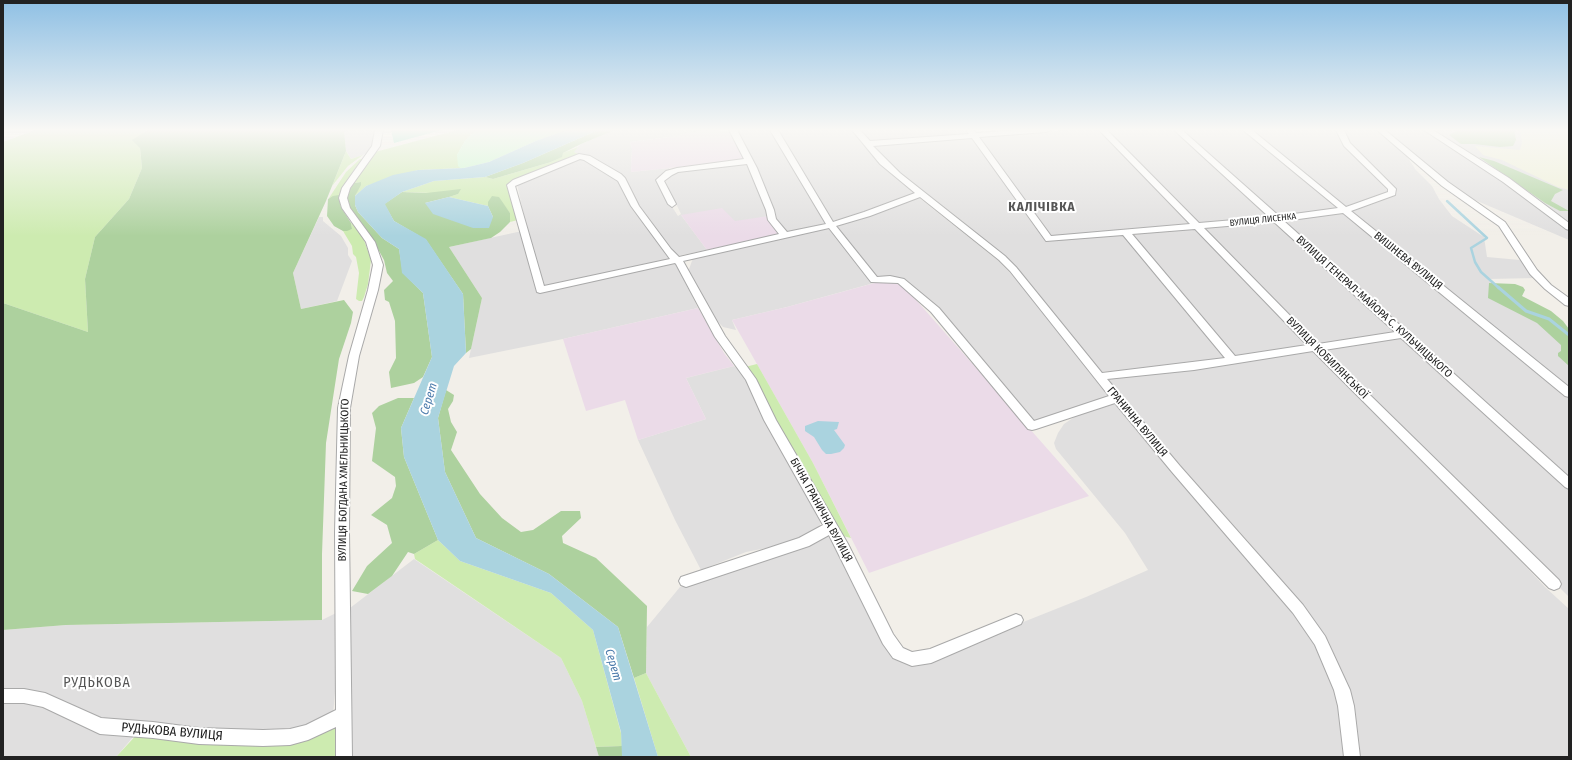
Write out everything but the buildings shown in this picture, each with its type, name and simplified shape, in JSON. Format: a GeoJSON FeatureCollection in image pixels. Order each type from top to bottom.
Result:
{"type":"FeatureCollection","features":[{"type":"Feature","properties":{"kind":"street","name":"ВУЛИЦЯ БОГДАНА ХМЕЛЬНИЦЬКОГО"},"geometry":{"type":"LineString","coordinates":[[344,757],[342,532],[344,408],[354,356],[373,290],[378,265],[370,242],[346,208],[343,198],[346,188],[362,165]]}},
{"type":"Feature","properties":{"kind":"street","name":"БІЧНА ГРАНИЧНА ВУЛИЦЯ"},"geometry":{"type":"LineString","coordinates":[[554,165],[512,185],[540,290],[677,260]]}},
{"type":"Feature","properties":{"kind":"street","name":"БІЧНА ГРАНИЧНА ВУЛИЦЯ"},"geometry":{"type":"LineString","coordinates":[[599,165],[620,178],[637,210],[677,260],[720,337],[750,379],[770,420],[831,527],[894,648],[903,656],[912,659],[931,656],[1016,620]]}},
{"type":"Feature","properties":{"kind":"street"},"geometry":{"type":"LineString","coordinates":[[672,204],[660,180],[669,173],[677,170],[713,165]]}},
{"type":"Feature","properties":{"kind":"street"},"geometry":{"type":"LineString","coordinates":[[751,165],[770,210],[772,220],[785,235]]}},
{"type":"Feature","properties":{"kind":"street"},"geometry":{"type":"LineString","coordinates":[[795,165],[831,225],[874,280],[890,279],[901,281],[940,314],[959,340],[1032,426],[1117,398]]}},
{"type":"Feature","properties":{"kind":"street","name":"ГРАНИЧНА ВУЛИЦЯ"},"geometry":{"type":"LineString","coordinates":[[887,165],[920,194],[1002,258],[1013,269],[1099,377],[1176,469],[1282,589],[1312,628],[1330,661],[1342,690],[1346,706],[1352,757]]}},
{"type":"Feature","properties":{"kind":"street","name":"ВУЛИЦЯ ЛИСЕНКА"},"geometry":{"type":"LineString","coordinates":[[996,165],[1049,239],[1198,227],[1278,219],[1345,210],[1390,194],[1392,191],[1370,165]]}},
{"type":"Feature","properties":{"kind":"street","name":"ВУЛИЦЯ КОБИЛЯНСЬКОЇ"},"geometry":{"type":"LineString","coordinates":[[1138,165],[1316,348],[1554,584]]}},
{"type":"Feature","properties":{"kind":"street","name":"ВУЛИЦЯ ГЕНЕРАЛ-МАЙОРА С. КУЛЬЧИЦЬКОГО"},"geometry":{"type":"LineString","coordinates":[[1218,165],[1569,484]]}},
{"type":"Feature","properties":{"kind":"street","name":"ВИШНЕВА ВУЛИЦЯ"},"geometry":{"type":"LineString","coordinates":[[1291,165],[1569,392]]}},
{"type":"Feature","properties":{"kind":"street"},"geometry":{"type":"LineString","coordinates":[[1423,165],[1445,184],[1506,227],[1522,256],[1533,272],[1548,287],[1569,303]]}},
{"type":"Feature","properties":{"kind":"street"},"geometry":{"type":"LineString","coordinates":[[1483,165],[1506,180],[1569,227]]}},
{"type":"Feature","properties":{"kind":"street"},"geometry":{"type":"LineString","coordinates":[[677,260],[831,225],[867,214],[920,194]]}},
{"type":"Feature","properties":{"kind":"street"},"geometry":{"type":"LineString","coordinates":[[1126,233],[1210,331],[1232,360]]}},
{"type":"Feature","properties":{"kind":"street"},"geometry":{"type":"LineString","coordinates":[[1099,377],[1140,370],[1194,366],[1403,334]]}},
{"type":"Feature","properties":{"kind":"street"},"geometry":{"type":"LineString","coordinates":[[686,581],[804,542],[831,527]]}},
{"type":"Feature","properties":{"kind":"street","name":"РУДЬКОВА ВУЛИЦЯ"},"geometry":{"type":"LineString","coordinates":[[3,696],[24,696],[45,700],[100,726],[153,730],[199,736],[263,738],[290,737],[308,732],[343,715]]}},
{"type":"Feature","properties":{"kind":"shaded area"},"geometry":{"type":"Polygon","coordinates":[[[563,165],[595,165],[618,178],[673,259],[544,288],[527,230],[517,184],[563,165]]]}},
{"type":"Feature","properties":{"kind":"shaded area"},"geometry":{"type":"Polygon","coordinates":[[[598,165],[631,165],[631,172],[669,168],[669,171],[657,180],[658,185],[678,216],[681,214],[665,181],[673,173],[727,165],[749,165],[769,216],[741,222],[681,215],[707,250],[677,256],[638,208],[630,188],[598,165]]]}},
{"type":"Feature","properties":{"kind":"shaded area"},"geometry":{"type":"Polygon","coordinates":[[[631,165],[695,165],[631,172],[631,165]]]}},
{"type":"Feature","properties":{"kind":"shaded area"},"geometry":{"type":"Polygon","coordinates":[[[753,165],[793,165],[827,224],[787,233],[774,219],[753,165]]]}},
{"type":"Feature","properties":{"kind":"shaded area"},"geometry":{"type":"Polygon","coordinates":[[[798,165],[882,165],[915,194],[861,214],[832,221],[798,165]]]}},
{"type":"Feature","properties":{"kind":"shaded area"},"geometry":{"type":"Polygon","coordinates":[[[892,165],[992,165],[1045,240],[1125,235],[1228,357],[1187,364],[1101,372],[1030,283],[1012,263],[892,165]]]}},
{"type":"Feature","properties":{"kind":"shaded area"},"geometry":{"type":"Polygon","coordinates":[[[999,165],[1134,165],[1193,226],[1057,237],[1050,236],[999,165]]]}},
{"type":"Feature","properties":{"kind":"shaded area"},"geometry":{"type":"Polygon","coordinates":[[[1141,165],[1214,165],[1272,217],[1201,225],[1141,165]]]}},
{"type":"Feature","properties":{"kind":"shaded area"},"geometry":{"type":"Polygon","coordinates":[[[1219,165],[1289,165],[1342,208],[1278,217],[1219,165]]]}},
{"type":"Feature","properties":{"kind":"shaded area"},"geometry":{"type":"Polygon","coordinates":[[[1292,165],[1366,165],[1389,192],[1349,207],[1344,207],[1292,165]]]}},
{"type":"Feature","properties":{"kind":"shaded area"},"geometry":{"type":"Polygon","coordinates":[[[1371,165],[1413,165],[1432,186],[1439,199],[1452,216],[1484,237],[1487,257],[1520,260],[1536,278],[1488,279],[1569,339],[1569,390],[1348,210],[1395,195],[1397,192],[1371,165]]]}},
{"type":"Feature","properties":{"kind":"shaded area"},"geometry":{"type":"Polygon","coordinates":[[[1425,165],[1569,165],[1569,240],[1463,195],[1458,189],[1425,165]]]}},
{"type":"Feature","properties":{"kind":"shaded area"},"geometry":{"type":"Polygon","coordinates":[[[918,197],[1000,262],[1015,278],[1111,397],[1033,423],[921,294],[874,276],[836,226],[918,197]]]}},
{"type":"Feature","properties":{"kind":"shaded area"},"geometry":{"type":"Polygon","coordinates":[[[722,208],[735,221],[769,216],[780,234],[707,250],[681,215],[722,208]]]}},
{"type":"Feature","properties":{"kind":"shaded area"},"geometry":{"type":"Polygon","coordinates":[[[1344,212],[1569,395],[1569,597],[1321,349],[1402,336],[1284,221],[1344,212]]]}},
{"type":"Feature","properties":{"kind":"shaded area"},"geometry":{"type":"Polygon","coordinates":[[[319,217],[323,217],[323,221],[341,236],[348,248],[348,255],[352,261],[337,301],[301,309],[293,273],[319,217]]]}},
{"type":"Feature","properties":{"kind":"shaded area"},"geometry":{"type":"Polygon","coordinates":[[[1277,220],[1398,333],[1316,345],[1203,228],[1277,220]]]}},
{"type":"Feature","properties":{"kind":"shaded area"},"geometry":{"type":"Polygon","coordinates":[[[830,228],[874,283],[787,307],[732,320],[736,330],[723,327],[715,319],[688,272],[693,258],[830,228]]]}},
{"type":"Feature","properties":{"kind":"shaded area"},"geometry":{"type":"Polygon","coordinates":[[[1198,228],[1311,347],[1234,357],[1130,235],[1198,228]]]}},
{"type":"Feature","properties":{"kind":"shaded area"},"geometry":{"type":"Polygon","coordinates":[[[522,231],[538,293],[675,262],[698,308],[563,339],[469,358],[482,298],[449,247],[522,231]]]}},
{"type":"Feature","properties":{"kind":"shaded area"},"geometry":{"type":"Polygon","coordinates":[[[882,281],[891,281],[902,284],[1089,496],[869,573],[813,463],[732,320],[787,307],[882,281]]]}},
{"type":"Feature","properties":{"kind":"shaded area"},"geometry":{"type":"Polygon","coordinates":[[[698,308],[724,353],[734,366],[686,378],[706,419],[638,440],[625,400],[586,411],[563,339],[698,308]]]}},
{"type":"Feature","properties":{"kind":"shaded area"},"geometry":{"type":"Polygon","coordinates":[[[1312,350],[1473,510],[1545,587],[1569,609],[1569,757],[1359,757],[1351,697],[1329,642],[1247,540],[1181,467],[1105,378],[1312,350]]]}},
{"type":"Feature","properties":{"kind":"shaded area"},"geometry":{"type":"Polygon","coordinates":[[[734,366],[745,375],[822,517],[819,528],[792,543],[746,552],[701,570],[675,520],[638,440],[706,419],[686,378],[734,366]]]}},
{"type":"Feature","properties":{"kind":"shaded area"},"geometry":{"type":"Polygon","coordinates":[[[1111,403],[1116,403],[1288,603],[1320,650],[1340,702],[1340,727],[1346,757],[691,757],[646,673],[647,627],[680,587],[729,572],[831,533],[890,647],[928,660],[1086,597],[1148,570],[1125,533],[1056,449],[1054,443],[1064,424],[1076,416],[1111,403]]]}},
{"type":"Feature","properties":{"kind":"shaded area"},"geometry":{"type":"Polygon","coordinates":[[[414,559],[561,658],[582,701],[599,757],[351,757],[349,713],[351,692],[350,608],[414,559]]]}},
{"type":"Feature","properties":{"kind":"shaded area"},"geometry":{"type":"Polygon","coordinates":[[[338,612],[338,657],[333,715],[321,722],[273,735],[148,724],[133,737],[116,757],[3,757],[3,630],[66,625],[322,620],[338,612]]]}},
{"type":"Feature","properties":{"kind":"green space"},"geometry":{"type":"Polygon","coordinates":[[[3,165],[142,165],[129,199],[95,237],[85,279],[88,332],[3,303],[3,165]]]}},
{"type":"Feature","properties":{"kind":"green space"},"geometry":{"type":"Polygon","coordinates":[[[142,165],[340,165],[326,201],[293,273],[301,309],[344,300],[353,312],[351,323],[339,359],[326,443],[322,554],[322,620],[66,625],[3,630],[3,303],[88,332],[85,279],[95,237],[129,199],[142,165]]]}},
{"type":"Feature","properties":{"kind":"green space"},"geometry":{"type":"Polygon","coordinates":[[[340,165],[349,165],[348,166],[332,186],[340,165]]]}},
{"type":"Feature","properties":{"kind":"green space"},"geometry":{"type":"Polygon","coordinates":[[[353,165],[359,165],[340,197],[329,198],[346,172],[353,165]]]}},
{"type":"Feature","properties":{"kind":"green space"},"geometry":{"type":"Polygon","coordinates":[[[366,165],[461,165],[462,168],[464,168],[418,170],[366,186],[355,196],[361,182],[354,183],[366,165]]]}},
{"type":"Feature","properties":{"kind":"green space"},"geometry":{"type":"Polygon","coordinates":[[[475,165],[464,168],[460,168],[458,166],[475,165]]]}},
{"type":"Feature","properties":{"kind":"green space"},"geometry":{"type":"Polygon","coordinates":[[[516,165],[539,165],[493,179],[485,177],[516,165]]]}},
{"type":"Feature","properties":{"kind":"green space"},"geometry":{"type":"Polygon","coordinates":[[[539,165],[551,165],[508,184],[518,220],[510,222],[510,213],[503,204],[488,202],[488,206],[449,197],[458,194],[402,192],[434,181],[485,177],[493,179],[539,165]]]}},
{"type":"Feature","properties":{"kind":"green space"},"geometry":{"type":"Polygon","coordinates":[[[1491,165],[1505,165],[1563,190],[1555,194],[1551,201],[1569,211],[1560,211],[1545,203],[1491,165]]]}},
{"type":"Feature","properties":{"kind":"green space"},"geometry":{"type":"Polygon","coordinates":[[[1513,165],[1569,165],[1569,190],[1558,187],[1513,165]]]}},
{"type":"Feature","properties":{"kind":"green space"},"geometry":{"type":"Polygon","coordinates":[[[361,182],[355,196],[355,205],[358,212],[382,238],[399,249],[403,273],[423,293],[432,357],[423,377],[414,383],[391,388],[389,372],[396,358],[395,321],[389,302],[385,300],[384,290],[393,281],[387,273],[384,260],[373,240],[352,212],[347,202],[348,192],[354,183],[361,182]]]}},
{"type":"Feature","properties":{"kind":"green space"},"geometry":{"type":"Polygon","coordinates":[[[461,189],[458,194],[425,203],[493,217],[488,206],[488,202],[492,196],[499,197],[510,213],[510,222],[500,232],[491,238],[449,247],[482,298],[471,349],[466,353],[463,294],[426,240],[394,221],[384,204],[402,192],[426,193],[461,189]]]}},
{"type":"Feature","properties":{"kind":"green space"},"geometry":{"type":"Polygon","coordinates":[[[339,195],[341,207],[351,223],[352,229],[347,231],[343,231],[334,226],[327,216],[328,199],[339,195]]]}},
{"type":"Feature","properties":{"kind":"green space"},"geometry":{"type":"Polygon","coordinates":[[[351,223],[364,240],[371,260],[368,284],[362,301],[356,299],[359,273],[356,257],[353,254],[352,246],[343,231],[352,229],[351,223]]]}},
{"type":"Feature","properties":{"kind":"green space"},"geometry":{"type":"Polygon","coordinates":[[[1489,283],[1515,284],[1523,287],[1525,290],[1522,296],[1551,311],[1563,321],[1569,329],[1569,366],[1558,356],[1558,353],[1561,351],[1561,345],[1537,323],[1488,298],[1489,283]]]}},
{"type":"Feature","properties":{"kind":"green space"},"geometry":{"type":"Polygon","coordinates":[[[757,364],[813,463],[851,538],[843,536],[745,367],[757,364]]]}},
{"type":"Feature","properties":{"kind":"green space"},"geometry":{"type":"Polygon","coordinates":[[[446,390],[454,395],[453,401],[448,409],[451,422],[457,432],[451,450],[480,494],[502,518],[521,532],[533,530],[561,511],[580,511],[581,518],[562,536],[563,543],[596,558],[647,606],[646,673],[634,678],[618,627],[549,574],[476,538],[445,472],[438,418],[446,390]]]}},
{"type":"Feature","properties":{"kind":"green space"},"geometry":{"type":"Polygon","coordinates":[[[398,398],[414,398],[401,428],[404,457],[438,540],[414,554],[408,552],[392,576],[368,594],[352,591],[367,566],[392,543],[387,525],[371,515],[392,498],[396,486],[395,477],[372,461],[376,428],[372,413],[379,406],[398,398]]]}},
{"type":"Feature","properties":{"kind":"green space"},"geometry":{"type":"Polygon","coordinates":[[[438,540],[460,561],[551,593],[593,630],[621,733],[622,746],[596,747],[582,701],[561,658],[415,559],[414,554],[438,540]]]}},
{"type":"Feature","properties":{"kind":"green space"},"geometry":{"type":"Polygon","coordinates":[[[646,673],[691,757],[658,757],[634,678],[646,673]]]}},
{"type":"Feature","properties":{"kind":"green space"},"geometry":{"type":"Polygon","coordinates":[[[333,727],[337,730],[337,757],[116,757],[141,730],[221,740],[333,727]]]}},
{"type":"Feature","properties":{"kind":"green space"},"geometry":{"type":"Polygon","coordinates":[[[622,746],[622,757],[599,757],[596,747],[622,746]]]}},
{"type":"Feature","properties":{"kind":"water","name":"Серет"},"geometry":{"type":"Polygon","coordinates":[[[475,165],[516,165],[485,177],[434,181],[402,192],[385,204],[394,221],[426,239],[463,294],[466,353],[454,366],[438,418],[445,472],[476,538],[549,574],[618,627],[658,757],[622,757],[621,732],[593,630],[551,593],[460,561],[438,540],[404,457],[401,428],[432,357],[423,293],[402,273],[399,249],[382,238],[358,212],[355,205],[355,196],[366,186],[393,175],[418,170],[464,168],[475,165]]]}},
{"type":"Feature","properties":{"kind":"water"},"geometry":{"type":"Polygon","coordinates":[[[449,197],[488,206],[493,217],[489,228],[473,228],[433,214],[425,203],[449,197]]]}},
{"type":"Feature","properties":{"kind":"water"},"geometry":{"type":"Polygon","coordinates":[[[818,421],[839,422],[837,429],[834,430],[845,445],[840,452],[826,454],[814,437],[805,431],[805,426],[818,421]]]}},
{"type":"Feature","properties":{"kind":"waterway"},"geometry":{"type":"LineString","coordinates":[[1447,201],[1487,238],[1471,248],[1475,262],[1481,272],[1499,288]]}},
{"type":"Feature","properties":{"kind":"waterway"},"geometry":{"type":"LineString","coordinates":[[1498,287],[1526,311],[1549,319],[1569,335]]}},
{"type":"Feature","properties":{"kind":"district","name":"КАЛІЧІВКА"},"geometry":{"type":"Point","coordinates":[1042,207]}},
{"type":"Feature","properties":{"kind":"district","name":"РУДЬКОВА"},"geometry":{"type":"Point","coordinates":[97,683]}}]}
